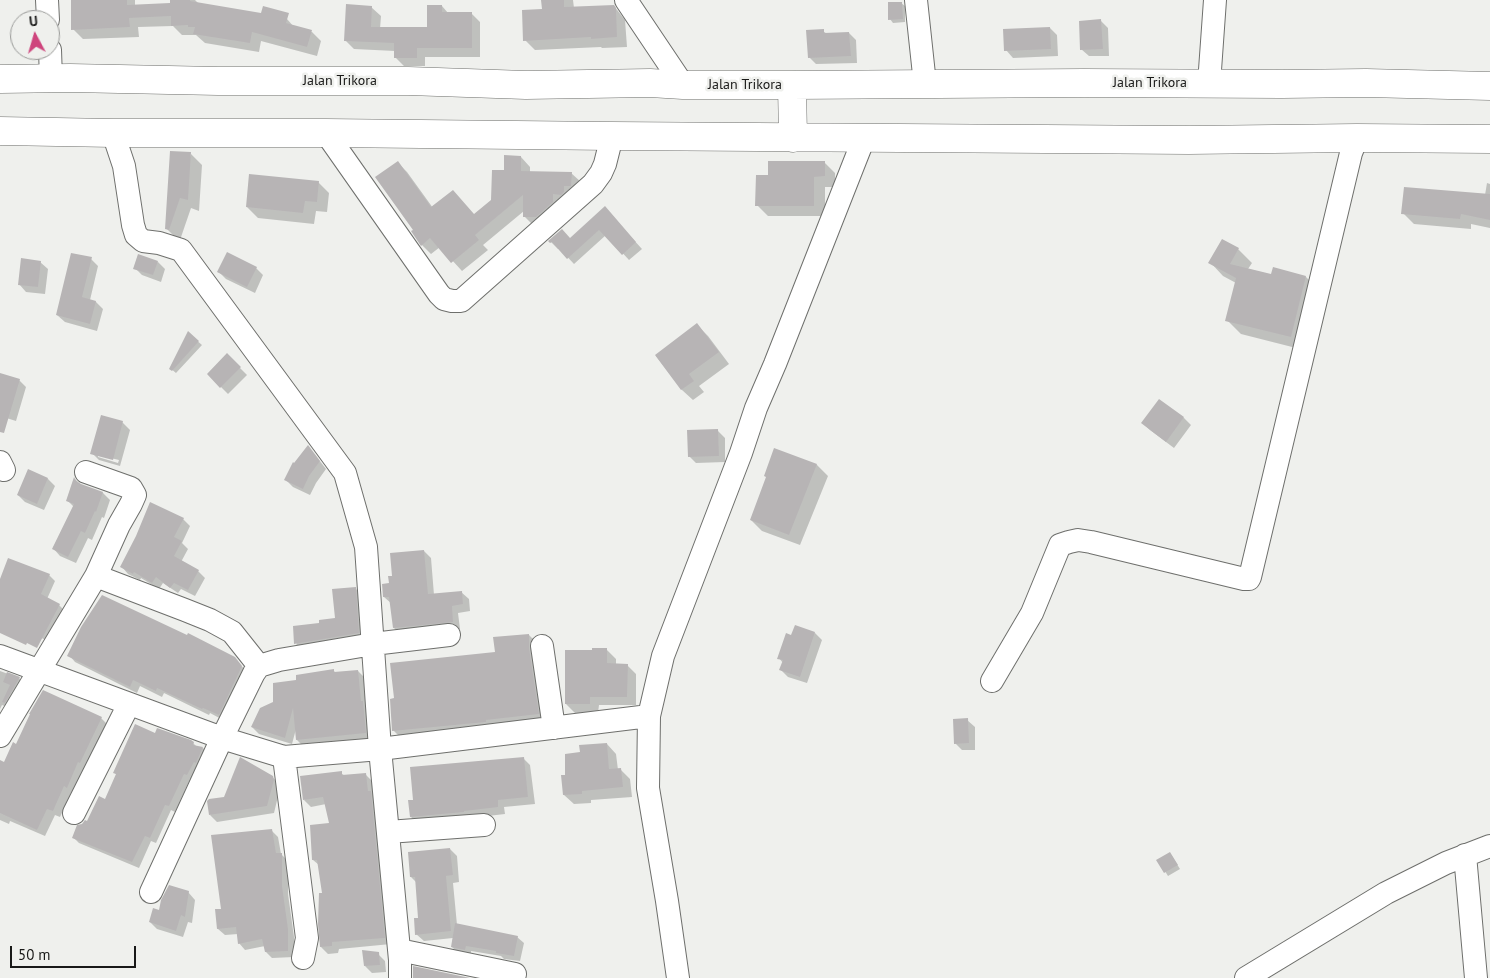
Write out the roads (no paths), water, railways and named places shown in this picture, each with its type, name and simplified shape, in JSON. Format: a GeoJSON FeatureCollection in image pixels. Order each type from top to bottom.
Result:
{"type":"FeatureCollection","features":[{"type":"Feature","properties":{"kind":"main road","name":"Jalan Trikora"},"geometry":{"type":"LineString","coordinates":[[0,79],[408,81],[526,85],[650,83],[684,85],[792,85],[1366,83],[1490,86]]}},
{"type":"Feature","properties":{"kind":"main road"},"geometry":{"type":"LineString","coordinates":[[792,85],[793,138]]}},
{"type":"Feature","properties":{"kind":"main road"},"geometry":{"type":"LineString","coordinates":[[0,131],[793,138],[1490,139]]}},
{"type":"Feature","properties":{"kind":"street"},"geometry":{"type":"LineString","coordinates":[[626,0],[684,85]]}},
{"type":"Feature","properties":{"kind":"street"},"geometry":{"type":"LineString","coordinates":[[916,0],[925,84]]}},
{"type":"Feature","properties":{"kind":"street"},"geometry":{"type":"LineString","coordinates":[[1209,84],[1215,0]]}},
{"type":"Feature","properties":{"kind":"street"},"geometry":{"type":"LineString","coordinates":[[50,60],[51,79]]}},
{"type":"Feature","properties":{"kind":"street"},"geometry":{"type":"LineString","coordinates":[[113,133],[124,166],[132,224],[136,235],[143,241],[159,243],[181,250],[346,473],[366,547],[380,749],[400,978]]}},
{"type":"Feature","properties":{"kind":"street"},"geometry":{"type":"LineString","coordinates":[[326,133],[440,294],[444,299],[452,301],[461,301],[594,184],[601,173],[612,136]]}},
{"type":"Feature","properties":{"kind":"street"},"geometry":{"type":"LineString","coordinates":[[678,978],[648,788],[649,716],[662,656],[756,408],[864,138]]}},
{"type":"Feature","properties":{"kind":"street"},"geometry":{"type":"LineString","coordinates":[[992,681],[1032,613],[1060,545],[1078,540],[1091,542],[1249,579],[1351,153],[1357,138]]}},
{"type":"Feature","properties":{"kind":"street"},"geometry":{"type":"LineString","coordinates":[[0,736],[96,576],[135,495],[131,488],[86,472]]}},
{"type":"Feature","properties":{"kind":"street"},"geometry":{"type":"LineString","coordinates":[[96,576],[194,614],[232,632],[259,666]]}},
{"type":"Feature","properties":{"kind":"street"},"geometry":{"type":"LineString","coordinates":[[151,892],[222,738],[259,666],[279,660],[373,644],[449,635]]}},
{"type":"Feature","properties":{"kind":"street"},"geometry":{"type":"LineString","coordinates":[[542,646],[554,728]]}},
{"type":"Feature","properties":{"kind":"street"},"geometry":{"type":"LineString","coordinates":[[0,656],[222,738],[284,757],[380,749],[649,716]]}},
{"type":"Feature","properties":{"kind":"street"},"geometry":{"type":"LineString","coordinates":[[74,813],[129,704]]}},
{"type":"Feature","properties":{"kind":"street"},"geometry":{"type":"LineString","coordinates":[[284,757],[307,938],[303,958]]}},
{"type":"Feature","properties":{"kind":"street"},"geometry":{"type":"LineString","coordinates":[[388,832],[484,825]]}},
{"type":"Feature","properties":{"kind":"street"},"geometry":{"type":"LineString","coordinates":[[1246,978],[1386,893],[1465,855],[1490,846]]}},
{"type":"Feature","properties":{"kind":"street"},"geometry":{"type":"LineString","coordinates":[[1465,855],[1476,978]]}},
{"type":"Feature","properties":{"kind":"street"},"geometry":{"type":"LineString","coordinates":[[399,950],[514,974]]}}]}
